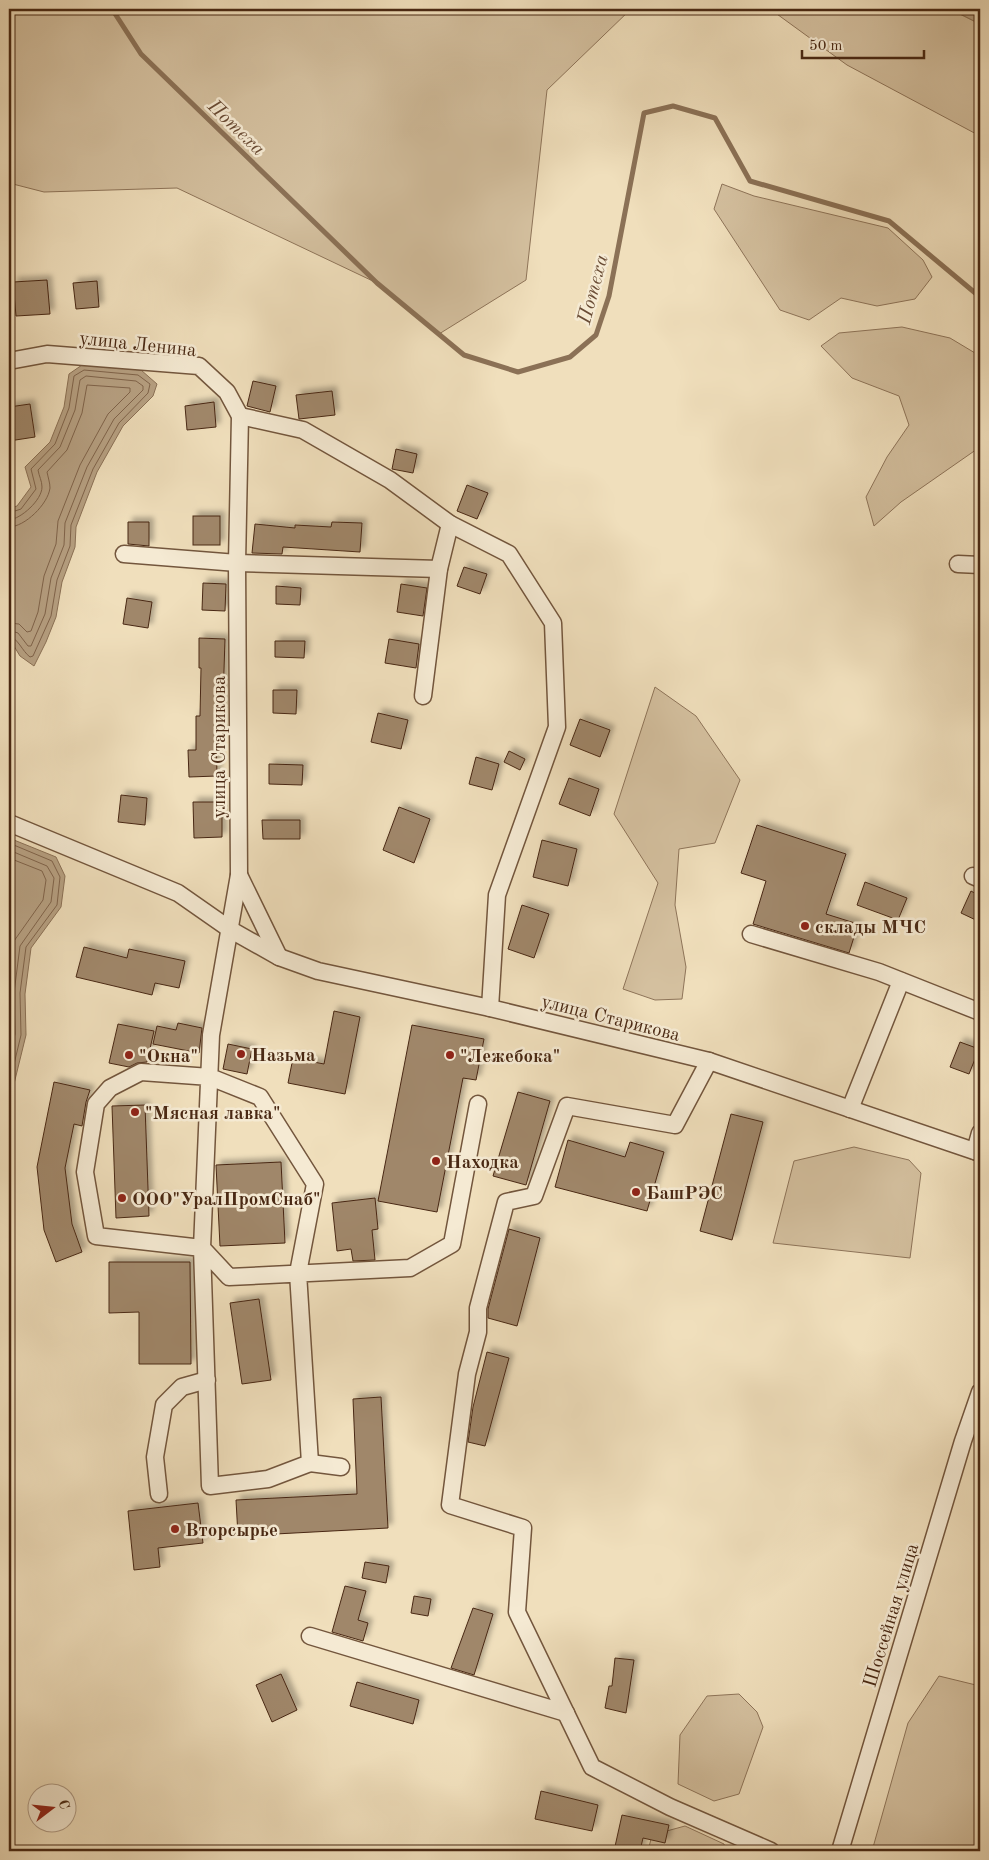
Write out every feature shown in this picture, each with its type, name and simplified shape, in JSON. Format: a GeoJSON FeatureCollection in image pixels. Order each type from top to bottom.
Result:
{"type":"FeatureCollection","features":[{"type":"Feature","properties":{"kind":"street","name":"улица Ленина"},"geometry":{"type":"LineString","coordinates":[[9,361],[47,354],[199,366],[227,392],[240,416]]}},
{"type":"Feature","properties":{"kind":"street"},"geometry":{"type":"LineString","coordinates":[[240,416],[303,430],[390,480],[450,524],[510,554],[553,623],[557,727],[497,895],[490,1008]]}},
{"type":"Feature","properties":{"kind":"street","name":"улица Старикова"},"geometry":{"type":"LineString","coordinates":[[230,930],[239,875],[237,563],[240,416]]}},
{"type":"Feature","properties":{"kind":"street"},"geometry":{"type":"LineString","coordinates":[[423,696],[439,569],[450,524]]}},
{"type":"Feature","properties":{"kind":"street"},"geometry":{"type":"LineString","coordinates":[[124,554],[237,563],[439,569]]}},
{"type":"Feature","properties":{"kind":"street"},"geometry":{"type":"LineString","coordinates":[[958,564],[980,565]]}},
{"type":"Feature","properties":{"kind":"street","name":"улица Старикова"},"geometry":{"type":"LineString","coordinates":[[9,824],[178,893],[230,930],[279,957],[318,971],[490,1008],[709,1061],[978,1152]]}},
{"type":"Feature","properties":{"kind":"street"},"geometry":{"type":"LineString","coordinates":[[239,875],[279,957]]}},
{"type":"Feature","properties":{"kind":"street"},"geometry":{"type":"LineString","coordinates":[[230,930],[212,1035],[202,1248],[210,1486],[268,1480],[310,1463],[341,1466]]}},
{"type":"Feature","properties":{"kind":"street"},"geometry":{"type":"LineString","coordinates":[[751,934],[879,972],[980,1012]]}},
{"type":"Feature","properties":{"kind":"street"},"geometry":{"type":"LineString","coordinates":[[850,1109],[901,981]]}},
{"type":"Feature","properties":{"kind":"street"},"geometry":{"type":"LineString","coordinates":[[709,1061],[675,1125],[568,1106],[534,1196],[506,1202],[478,1308],[478,1332],[467,1374],[450,1506],[523,1528],[517,1612],[592,1767],[670,1808],[771,1851]]}},
{"type":"Feature","properties":{"kind":"street"},"geometry":{"type":"LineString","coordinates":[[310,1463],[298,1273],[314,1184],[260,1097],[210,1077],[141,1072],[110,1088],[96,1104],[85,1172],[96,1236],[202,1248],[229,1276],[298,1273],[410,1268],[452,1244],[478,1104]]}},
{"type":"Feature","properties":{"kind":"street"},"geometry":{"type":"LineString","coordinates":[[978,1152],[980,1133]]}},
{"type":"Feature","properties":{"kind":"street"},"geometry":{"type":"LineString","coordinates":[[159,1494],[155,1457],[164,1406],[182,1387],[207,1380]]}},
{"type":"Feature","properties":{"kind":"street","name":"Шоссейная улица"},"geometry":{"type":"LineString","coordinates":[[840,1851],[963,1441],[980,1392]]}},
{"type":"Feature","properties":{"kind":"street"},"geometry":{"type":"LineString","coordinates":[[310,1636],[566,1713]]}},
{"type":"Feature","properties":{"kind":"shaded area"},"geometry":{"type":"Polygon","coordinates":[[[9,9],[631,9],[547,90],[526,280],[439,334],[377,283],[177,188],[44,192],[9,183],[9,9]]]}},
{"type":"Feature","properties":{"kind":"shaded area"},"geometry":{"type":"Polygon","coordinates":[[[770,9],[950,9],[980,24],[980,136],[847,65],[770,9]]]}},
{"type":"Feature","properties":{"kind":"shaded area"},"geometry":{"type":"Polygon","coordinates":[[[722,184],[754,196],[888,228],[923,260],[932,277],[915,299],[877,306],[841,298],[809,320],[780,310],[714,209],[722,184]]]}},
{"type":"Feature","properties":{"kind":"shaded area"},"geometry":{"type":"Polygon","coordinates":[[[902,327],[950,338],[980,356],[980,447],[901,502],[874,526],[866,497],[887,457],[909,425],[899,396],[852,378],[821,346],[839,333],[902,327]]]}},
{"type":"Feature","properties":{"kind":"shaded area"},"geometry":{"type":"Polygon","coordinates":[[[655,687],[696,716],[740,780],[715,843],[679,849],[675,905],[686,967],[682,999],[655,1000],[623,989],[658,883],[614,814],[655,687]]]}},
{"type":"Feature","properties":{"kind":"shaded area"},"geometry":{"type":"Polygon","coordinates":[[[854,1147],[909,1160],[921,1173],[910,1258],[773,1243],[794,1161],[854,1147]]]}},
{"type":"Feature","properties":{"kind":"shaded area"},"geometry":{"type":"Polygon","coordinates":[[[939,1676],[980,1686],[980,1851],[872,1851],[908,1723],[939,1676]]]}},
{"type":"Feature","properties":{"kind":"shaded area"},"geometry":{"type":"Polygon","coordinates":[[[739,1694],[757,1712],[763,1727],[739,1794],[714,1801],[678,1784],[680,1735],[707,1696],[739,1694]]]}},
{"type":"Feature","properties":{"kind":"shaded area"},"geometry":{"type":"Polygon","coordinates":[[[685,1826],[724,1844],[726,1851],[648,1851],[652,1835],[685,1826]]]}},
{"type":"Feature","properties":{"kind":"water"},"geometry":{"type":"Polygon","coordinates":[[[950,9],[980,9],[980,24],[950,9]]]}},
{"type":"Feature","properties":{"kind":"water"},"geometry":{"type":"Polygon","coordinates":[[[82,365],[141,370],[157,384],[153,396],[123,426],[97,472],[76,527],[75,547],[62,582],[56,617],[34,666],[20,656],[9,638],[9,509],[17,506],[31,487],[25,467],[50,442],[64,407],[69,374],[82,365]]]}},
{"type":"Feature","properties":{"kind":"water"},"geometry":{"type":"Polygon","coordinates":[[[9,838],[56,857],[65,876],[61,907],[31,948],[25,994],[26,1035],[12,1092],[9,1096],[9,838]]]}},
{"type":"Feature","properties":{"kind":"building"},"geometry":{"type":"Polygon","coordinates":[[[47,280],[50,314],[16,316],[13,282],[47,280]]]}},
{"type":"Feature","properties":{"kind":"building"},"geometry":{"type":"Polygon","coordinates":[[[97,281],[99,307],[76,309],[73,283],[97,281]]]}},
{"type":"Feature","properties":{"kind":"building"},"geometry":{"type":"Polygon","coordinates":[[[253,381],[276,386],[270,412],[247,406],[253,381]]]}},
{"type":"Feature","properties":{"kind":"building"},"geometry":{"type":"Polygon","coordinates":[[[332,391],[335,415],[299,419],[296,395],[332,391]]]}},
{"type":"Feature","properties":{"kind":"building"},"geometry":{"type":"Polygon","coordinates":[[[214,402],[216,427],[187,430],[185,406],[214,402]]]}},
{"type":"Feature","properties":{"kind":"building"},"geometry":{"type":"Polygon","coordinates":[[[30,404],[35,437],[9,441],[9,407],[30,404]]]}},
{"type":"Feature","properties":{"kind":"building"},"geometry":{"type":"Polygon","coordinates":[[[396,449],[417,454],[413,473],[392,469],[396,449]]]}},
{"type":"Feature","properties":{"kind":"building"},"geometry":{"type":"Polygon","coordinates":[[[467,485],[488,493],[477,519],[457,511],[467,485]]]}},
{"type":"Feature","properties":{"kind":"building"},"geometry":{"type":"Polygon","coordinates":[[[193,516],[220,516],[220,545],[193,545],[193,516]]]}},
{"type":"Feature","properties":{"kind":"building"},"geometry":{"type":"Polygon","coordinates":[[[128,522],[149,522],[149,546],[128,544],[128,522]]]}},
{"type":"Feature","properties":{"kind":"building"},"geometry":{"type":"Polygon","coordinates":[[[332,522],[362,523],[360,552],[283,547],[282,554],[252,553],[255,524],[295,528],[295,525],[331,527],[332,522]]]}},
{"type":"Feature","properties":{"kind":"building"},"geometry":{"type":"Polygon","coordinates":[[[464,567],[487,574],[480,594],[457,586],[464,567]]]}},
{"type":"Feature","properties":{"kind":"building"},"geometry":{"type":"Polygon","coordinates":[[[203,583],[226,584],[225,611],[202,610],[203,583]]]}},
{"type":"Feature","properties":{"kind":"building"},"geometry":{"type":"Polygon","coordinates":[[[401,584],[427,588],[423,616],[397,612],[401,584]]]}},
{"type":"Feature","properties":{"kind":"building"},"geometry":{"type":"Polygon","coordinates":[[[276,586],[301,588],[300,605],[276,604],[276,586]]]}},
{"type":"Feature","properties":{"kind":"building"},"geometry":{"type":"Polygon","coordinates":[[[127,598],[152,602],[148,628],[123,624],[127,598]]]}},
{"type":"Feature","properties":{"kind":"building"},"geometry":{"type":"Polygon","coordinates":[[[199,638],[225,639],[222,731],[216,731],[217,776],[189,777],[188,750],[196,750],[196,716],[200,716],[201,668],[199,668],[199,638]]]}},
{"type":"Feature","properties":{"kind":"building"},"geometry":{"type":"Polygon","coordinates":[[[389,639],[419,644],[416,668],[385,663],[389,639]]]}},
{"type":"Feature","properties":{"kind":"building"},"geometry":{"type":"Polygon","coordinates":[[[275,641],[305,641],[304,658],[275,657],[275,641]]]}},
{"type":"Feature","properties":{"kind":"building"},"geometry":{"type":"Polygon","coordinates":[[[273,690],[297,690],[296,714],[273,713],[273,690]]]}},
{"type":"Feature","properties":{"kind":"building"},"geometry":{"type":"Polygon","coordinates":[[[378,713],[408,720],[401,749],[371,742],[378,713]]]}},
{"type":"Feature","properties":{"kind":"building"},"geometry":{"type":"Polygon","coordinates":[[[580,719],[610,730],[600,757],[570,745],[580,719]]]}},
{"type":"Feature","properties":{"kind":"building"},"geometry":{"type":"Polygon","coordinates":[[[509,751],[525,759],[520,770],[504,762],[509,751]]]}},
{"type":"Feature","properties":{"kind":"building"},"geometry":{"type":"Polygon","coordinates":[[[476,757],[499,764],[492,790],[469,784],[476,757]]]}},
{"type":"Feature","properties":{"kind":"building"},"geometry":{"type":"Polygon","coordinates":[[[269,764],[303,765],[302,785],[269,784],[269,764]]]}},
{"type":"Feature","properties":{"kind":"building"},"geometry":{"type":"Polygon","coordinates":[[[569,778],[599,789],[590,816],[559,804],[569,778]]]}},
{"type":"Feature","properties":{"kind":"building"},"geometry":{"type":"Polygon","coordinates":[[[121,795],[147,798],[145,825],[118,822],[121,795]]]}},
{"type":"Feature","properties":{"kind":"building"},"geometry":{"type":"Polygon","coordinates":[[[193,802],[222,802],[222,837],[194,838],[193,802]]]}},
{"type":"Feature","properties":{"kind":"building"},"geometry":{"type":"Polygon","coordinates":[[[399,807],[430,819],[414,863],[383,850],[399,807]]]}},
{"type":"Feature","properties":{"kind":"building"},"geometry":{"type":"Polygon","coordinates":[[[262,820],[300,820],[300,839],[263,839],[262,820]]]}},
{"type":"Feature","properties":{"kind":"building"},"geometry":{"type":"Polygon","coordinates":[[[757,825],[846,854],[826,914],[858,924],[849,953],[753,924],[766,881],[741,873],[757,825]]]}},
{"type":"Feature","properties":{"kind":"building"},"geometry":{"type":"Polygon","coordinates":[[[542,840],[577,849],[568,886],[533,877],[542,840]]]}},
{"type":"Feature","properties":{"kind":"building"},"geometry":{"type":"Polygon","coordinates":[[[865,882],[907,898],[898,920],[857,905],[865,882]]]}},
{"type":"Feature","properties":{"kind":"building"},"geometry":{"type":"Polygon","coordinates":[[[971,891],[980,896],[980,922],[961,913],[971,891]]]}},
{"type":"Feature","properties":{"kind":"building"},"geometry":{"type":"Polygon","coordinates":[[[522,905],[549,914],[534,958],[508,949],[522,905]]]}},
{"type":"Feature","properties":{"kind":"building"},"geometry":{"type":"Polygon","coordinates":[[[84,947],[127,958],[129,949],[185,961],[179,988],[155,983],[152,995],[76,977],[84,947]]]}},
{"type":"Feature","properties":{"kind":"building"},"geometry":{"type":"Polygon","coordinates":[[[334,1011],[360,1017],[345,1094],[288,1083],[293,1058],[324,1064],[334,1011]]]}},
{"type":"Feature","properties":{"kind":"building"},"geometry":{"type":"Polygon","coordinates":[[[178,1023],[202,1028],[199,1053],[153,1044],[157,1026],[176,1030],[178,1023]]]}},
{"type":"Feature","properties":{"kind":"building"},"geometry":{"type":"Polygon","coordinates":[[[118,1024],[154,1031],[147,1062],[137,1063],[129,1067],[109,1063],[118,1024]]]}},
{"type":"Feature","properties":{"kind":"building"},"geometry":{"type":"Polygon","coordinates":[[[412,1025],[484,1039],[476,1080],[463,1078],[437,1212],[378,1201],[412,1025]]]}},
{"type":"Feature","properties":{"kind":"building"},"geometry":{"type":"Polygon","coordinates":[[[960,1042],[979,1049],[969,1074],[950,1067],[960,1042]]]}},
{"type":"Feature","properties":{"kind":"building"},"geometry":{"type":"Polygon","coordinates":[[[228,1044],[252,1049],[247,1074],[223,1069],[228,1044]]]}},
{"type":"Feature","properties":{"kind":"building"},"geometry":{"type":"Polygon","coordinates":[[[54,1082],[90,1090],[82,1126],[74,1124],[65,1168],[72,1224],[82,1252],[56,1262],[44,1230],[37,1167],[54,1082]]]}},
{"type":"Feature","properties":{"kind":"building"},"geometry":{"type":"Polygon","coordinates":[[[518,1092],[550,1101],[526,1185],[493,1176],[518,1092]]]}},
{"type":"Feature","properties":{"kind":"building"},"geometry":{"type":"Polygon","coordinates":[[[145,1105],[149,1216],[116,1218],[112,1106],[145,1105]]]}},
{"type":"Feature","properties":{"kind":"building"},"geometry":{"type":"Polygon","coordinates":[[[731,1114],[763,1122],[732,1240],[700,1231],[731,1114]]]}},
{"type":"Feature","properties":{"kind":"building"},"geometry":{"type":"Polygon","coordinates":[[[568,1140],[625,1157],[630,1142],[664,1152],[647,1211],[555,1187],[568,1140]]]}},
{"type":"Feature","properties":{"kind":"building"},"geometry":{"type":"Polygon","coordinates":[[[281,1162],[285,1243],[220,1246],[216,1165],[281,1162]]]}},
{"type":"Feature","properties":{"kind":"building"},"geometry":{"type":"Polygon","coordinates":[[[375,1198],[378,1229],[372,1230],[375,1260],[353,1261],[351,1249],[337,1251],[332,1203],[375,1198]]]}},
{"type":"Feature","properties":{"kind":"building"},"geometry":{"type":"Polygon","coordinates":[[[509,1229],[540,1238],[517,1326],[488,1318],[488,1309],[509,1229]]]}},
{"type":"Feature","properties":{"kind":"building"},"geometry":{"type":"Polygon","coordinates":[[[109,1262],[190,1262],[191,1364],[139,1364],[139,1312],[109,1313],[109,1262]]]}},
{"type":"Feature","properties":{"kind":"building"},"geometry":{"type":"Polygon","coordinates":[[[259,1299],[271,1380],[242,1384],[230,1303],[259,1299]]]}},
{"type":"Feature","properties":{"kind":"building"},"geometry":{"type":"Polygon","coordinates":[[[487,1352],[509,1358],[485,1446],[468,1442],[473,1407],[487,1352]]]}},
{"type":"Feature","properties":{"kind":"building"},"geometry":{"type":"Polygon","coordinates":[[[381,1397],[388,1528],[238,1536],[236,1500],[357,1494],[353,1399],[381,1397]]]}},
{"type":"Feature","properties":{"kind":"building"},"geometry":{"type":"Polygon","coordinates":[[[198,1503],[203,1543],[158,1548],[160,1567],[134,1570],[128,1511],[198,1503]]]}},
{"type":"Feature","properties":{"kind":"building"},"geometry":{"type":"Polygon","coordinates":[[[365,1562],[389,1566],[386,1583],[362,1578],[365,1562]]]}},
{"type":"Feature","properties":{"kind":"building"},"geometry":{"type":"Polygon","coordinates":[[[345,1586],[366,1591],[358,1620],[368,1623],[363,1641],[332,1632],[345,1586]]]}},
{"type":"Feature","properties":{"kind":"building"},"geometry":{"type":"Polygon","coordinates":[[[414,1596],[431,1599],[428,1616],[411,1613],[414,1596]]]}},
{"type":"Feature","properties":{"kind":"building"},"geometry":{"type":"Polygon","coordinates":[[[473,1608],[493,1614],[474,1675],[451,1668],[473,1608]]]}},
{"type":"Feature","properties":{"kind":"building"},"geometry":{"type":"Polygon","coordinates":[[[615,1658],[634,1660],[626,1713],[605,1708],[609,1686],[612,1686],[615,1658]]]}},
{"type":"Feature","properties":{"kind":"building"},"geometry":{"type":"Polygon","coordinates":[[[281,1674],[297,1710],[272,1722],[256,1685],[281,1674]]]}},
{"type":"Feature","properties":{"kind":"building"},"geometry":{"type":"Polygon","coordinates":[[[357,1682],[419,1700],[413,1724],[350,1706],[357,1682]]]}},
{"type":"Feature","properties":{"kind":"building"},"geometry":{"type":"Polygon","coordinates":[[[541,1791],[598,1805],[592,1831],[535,1819],[541,1791]]]}},
{"type":"Feature","properties":{"kind":"building"},"geometry":{"type":"Polygon","coordinates":[[[622,1815],[669,1825],[665,1843],[643,1838],[640,1851],[614,1851],[622,1815]]]}},
{"type":"Feature","properties":{"kind":"waterway","name":"Потеха"},"geometry":{"type":"LineString","coordinates":[[112,9],[141,54],[377,283],[464,355],[518,372],[570,357],[596,335],[609,296],[644,113],[673,106],[715,118],[750,181],[889,221],[980,297]]}},
{"type":"Feature","properties":{"kind":"place","name":"склады МЧС"},"geometry":{"type":"Point","coordinates":[805,926]}},
{"type":"Feature","properties":{"kind":"place","name":"Назьма"},"geometry":{"type":"Point","coordinates":[241,1054]}},
{"type":"Feature","properties":{"kind":"place","name":"\"Окна\""},"geometry":{"type":"Point","coordinates":[129,1055]}},
{"type":"Feature","properties":{"kind":"place","name":"\"Лежебока\""},"geometry":{"type":"Point","coordinates":[450,1055]}},
{"type":"Feature","properties":{"kind":"place","name":"\"Мясная лавка\""},"geometry":{"type":"Point","coordinates":[135,1112]}},
{"type":"Feature","properties":{"kind":"place","name":"Находка"},"geometry":{"type":"Point","coordinates":[436,1161]}},
{"type":"Feature","properties":{"kind":"place","name":"БашРЭС"},"geometry":{"type":"Point","coordinates":[636,1192]}},
{"type":"Feature","properties":{"kind":"place","name":"ООО\"УралПромСнаб\""},"geometry":{"type":"Point","coordinates":[122,1198]}},
{"type":"Feature","properties":{"kind":"place","name":"Вторсырье"},"geometry":{"type":"Point","coordinates":[175,1529]}}]}
